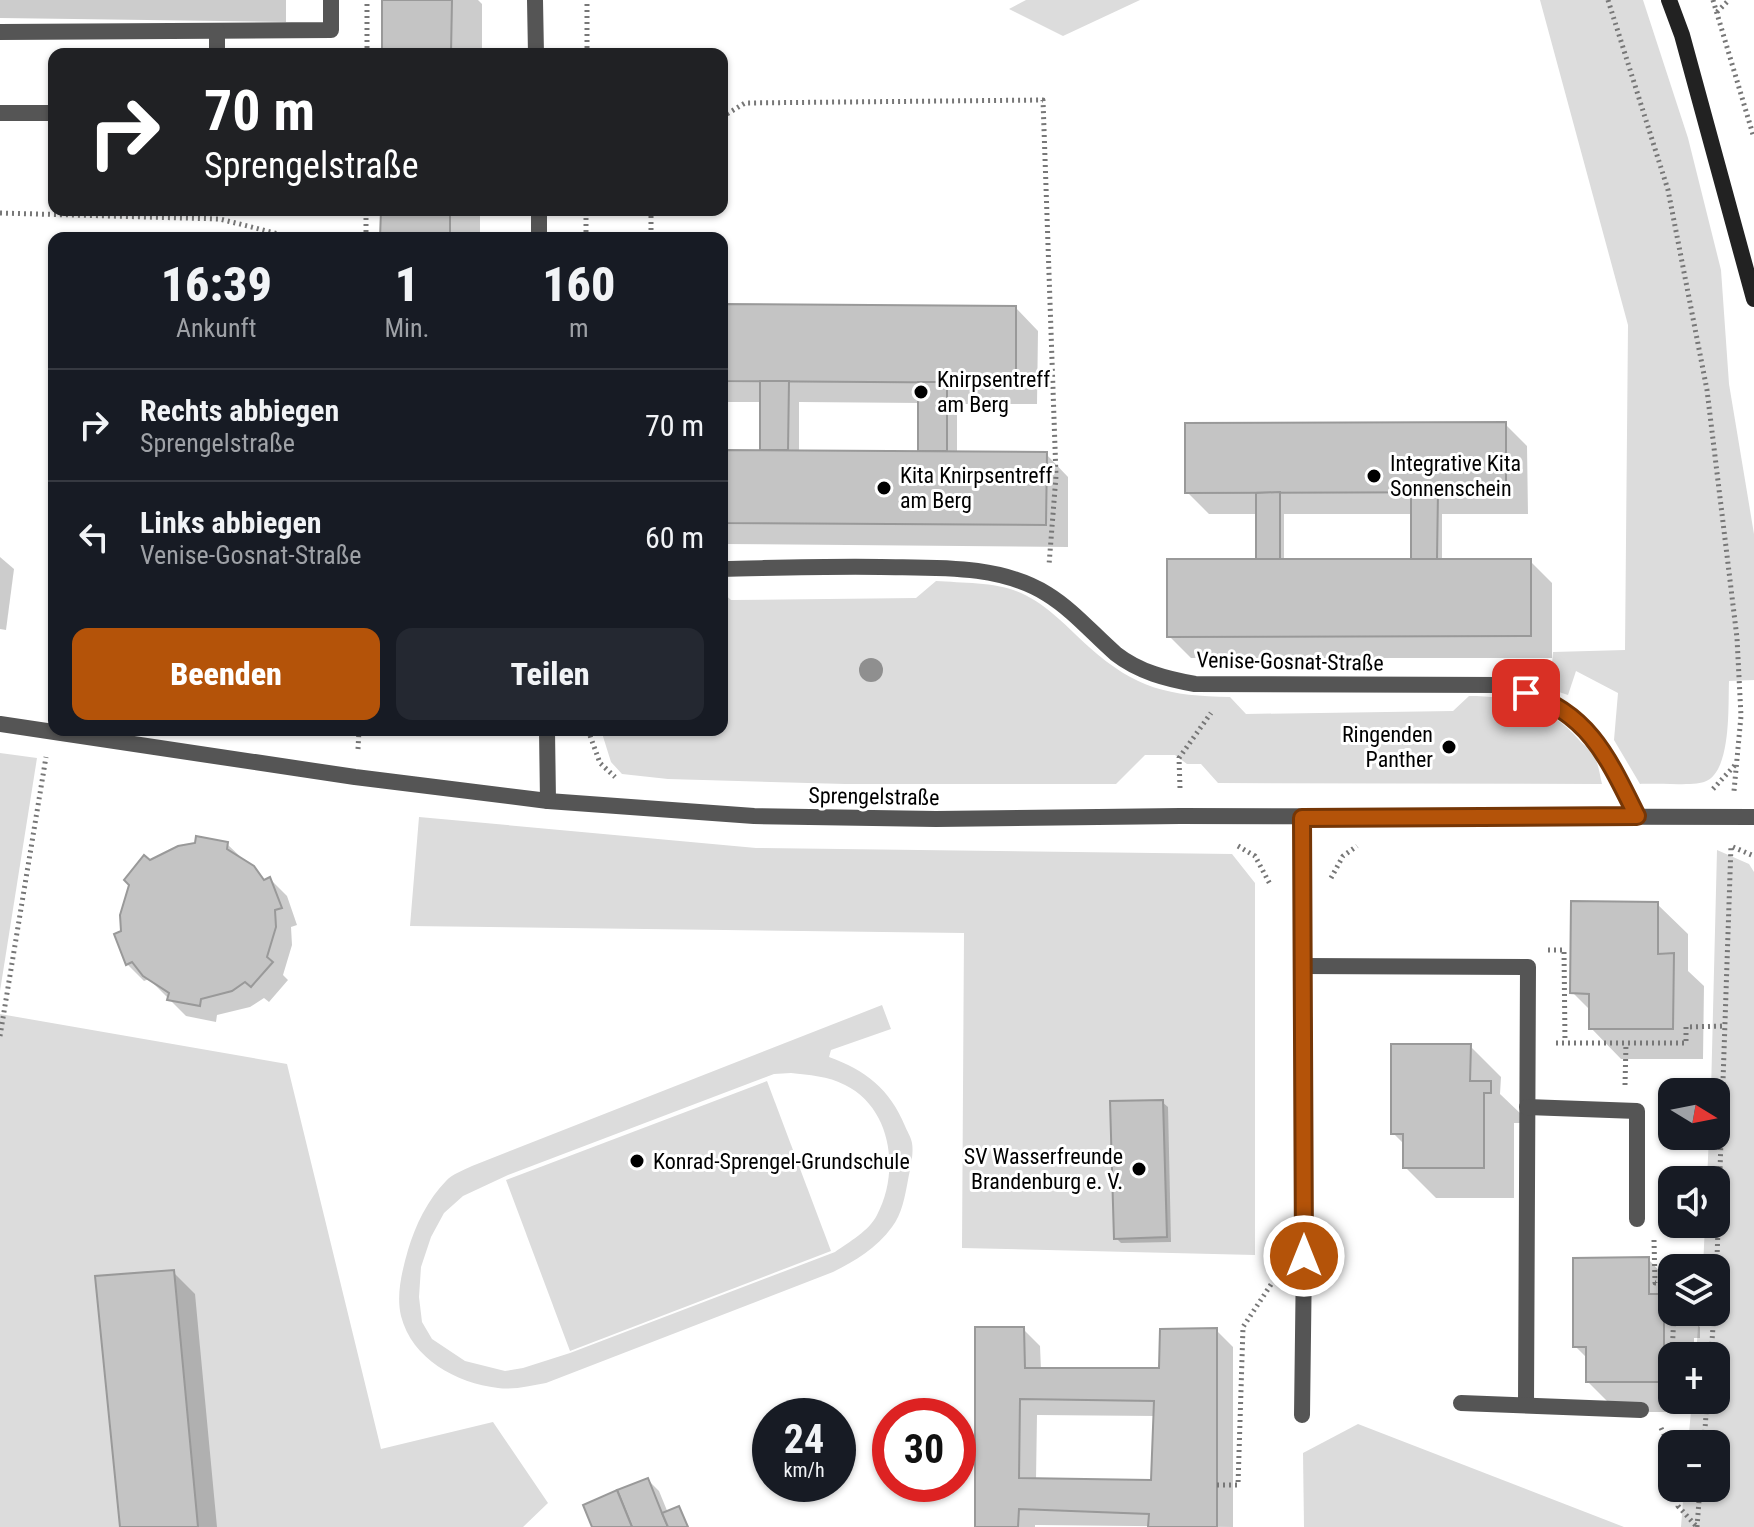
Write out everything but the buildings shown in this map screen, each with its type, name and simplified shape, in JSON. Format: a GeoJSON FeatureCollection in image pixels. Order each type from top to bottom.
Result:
{"type":"FeatureCollection","features":[{"type":"Feature","properties":{"kind":"main road"},"geometry":{"type":"LineString","coordinates":[[1669,0],[1690,64],[1754,299]]}},
{"type":"Feature","properties":{"kind":"street"},"geometry":{"type":"LineString","coordinates":[[0,32],[331,30],[331,0]]}},
{"type":"Feature","properties":{"kind":"street"},"geometry":{"type":"LineString","coordinates":[[535,0],[536,48]]}},
{"type":"Feature","properties":{"kind":"street"},"geometry":{"type":"LineString","coordinates":[[217,31],[217,48]]}},
{"type":"Feature","properties":{"kind":"street"},"geometry":{"type":"LineString","coordinates":[[0,113],[48,113]]}},
{"type":"Feature","properties":{"kind":"street","name":"Venise-Gosnat-Straße"},"geometry":{"type":"LineString","coordinates":[[728,569],[817,566],[943,568],[1001,575],[1046,593],[1080,619],[1119,656],[1157,677],[1195,684],[1501,685],[1550,701],[1575,719],[1606,755],[1637,816]]}},
{"type":"Feature","properties":{"kind":"street","name":"Sprengelstraße"},"geometry":{"type":"LineString","coordinates":[[0,724],[48,733]]}},
{"type":"Feature","properties":{"kind":"street","name":"Sprengelstraße"},"geometry":{"type":"LineString","coordinates":[[71,736],[548,801],[754,816],[936,819],[1754,817]]}},
{"type":"Feature","properties":{"kind":"street"},"geometry":{"type":"LineString","coordinates":[[547,736],[548,801]]}},
{"type":"Feature","properties":{"kind":"street"},"geometry":{"type":"LineString","coordinates":[[1302,818],[1302,1415]]}},
{"type":"Feature","properties":{"kind":"street"},"geometry":{"type":"LineString","coordinates":[[1303,966],[1528,967],[1526,1405]]}},
{"type":"Feature","properties":{"kind":"street"},"geometry":{"type":"LineString","coordinates":[[1527,1107],[1637,1111],[1637,1219]]}},
{"type":"Feature","properties":{"kind":"street"},"geometry":{"type":"LineString","coordinates":[[1461,1403],[1641,1410]]}},
{"type":"Feature","properties":{"kind":"path"},"geometry":{"type":"LineString","coordinates":[[367,0],[367,48]]}},
{"type":"Feature","properties":{"kind":"path"},"geometry":{"type":"LineString","coordinates":[[587,0],[587,48]]}},
{"type":"Feature","properties":{"kind":"path"},"geometry":{"type":"LineString","coordinates":[[1608,0],[1668,190],[1707,390],[1739,669],[1741,716],[1732,818],[1717,1254]]}},
{"type":"Feature","properties":{"kind":"path"},"geometry":{"type":"LineString","coordinates":[[1713,0],[1754,138]]}},
{"type":"Feature","properties":{"kind":"path"},"geometry":{"type":"LineString","coordinates":[[1717,12],[1729,0]]}},
{"type":"Feature","properties":{"kind":"path"},"geometry":{"type":"LineString","coordinates":[[728,113],[745,103],[1043,100],[1056,476],[1046,593]]}},
{"type":"Feature","properties":{"kind":"path"},"geometry":{"type":"LineString","coordinates":[[0,213],[48,214]]}},
{"type":"Feature","properties":{"kind":"path"},"geometry":{"type":"LineString","coordinates":[[110,216],[220,219],[271,232]]}},
{"type":"Feature","properties":{"kind":"path"},"geometry":{"type":"LineString","coordinates":[[1180,793],[1179,758],[1214,710]]}},
{"type":"Feature","properties":{"kind":"path"},"geometry":{"type":"LineString","coordinates":[[0,1036],[50,736]]}},
{"type":"Feature","properties":{"kind":"path"},"geometry":{"type":"LineString","coordinates":[[1235,844],[1255,856],[1271,884],[1272,900]]}},
{"type":"Feature","properties":{"kind":"path"},"geometry":{"type":"LineString","coordinates":[[1553,950],[1564,950],[1565,1042]]}},
{"type":"Feature","properties":{"kind":"path"},"geometry":{"type":"LineString","coordinates":[[1550,1043],[1686,1043],[1686,1027],[1725,1026]]}},
{"type":"Feature","properties":{"kind":"path"},"geometry":{"type":"LineString","coordinates":[[1625,1110],[1626,1043]]}},
{"type":"Feature","properties":{"kind":"path"},"geometry":{"type":"LineString","coordinates":[[1637,1219],[1654,1225],[1655,1283],[1658,1283]]}},
{"type":"Feature","properties":{"kind":"path"},"geometry":{"type":"LineString","coordinates":[[1217,1485],[1238,1485],[1243,1327],[1274,1282],[1274,1266]]}},
{"type":"Feature","properties":{"kind":"path"},"geometry":{"type":"LineString","coordinates":[[1678,1502],[1678,1506],[1697,1527]]}},
{"type":"Feature","properties":{"kind":"path"},"geometry":{"type":"LineString","coordinates":[[1697,1527],[1699,1502]]}},
{"type":"Feature","properties":{"kind":"shaded area"},"geometry":{"type":"Polygon","coordinates":[[[1026,0],[1140,0],[1063,36],[1009,9],[1026,0]]]}},
{"type":"Feature","properties":{"kind":"shaded area"},"geometry":{"type":"Polygon","coordinates":[[[1540,0],[1643,0],[1688,138],[1721,270],[1729,384],[1754,534],[1754,680],[1729,681],[1724,752],[1720,766],[1704,782],[1640,784],[1614,740],[1618,693],[1576,671],[1568,695],[1550,689],[1553,652],[1625,650],[1628,325],[1540,0]]]}},
{"type":"Feature","properties":{"kind":"shaded area"},"geometry":{"type":"Polygon","coordinates":[[[936,581],[1012,589],[1049,611],[1106,661],[1138,681],[1171,692],[1230,697],[1246,714],[1453,711],[1469,696],[1516,701],[1544,711],[1568,729],[1595,757],[1602,784],[1218,783],[1201,764],[1187,764],[1175,755],[1145,755],[1116,784],[845,784],[668,779],[622,774],[611,762],[603,736],[728,736],[728,597],[731,600],[916,598],[936,581]]]}},
{"type":"Feature","properties":{"kind":"shaded area"},"geometry":{"type":"Polygon","coordinates":[[[0,753],[37,758],[0,991],[0,753]]]}},
{"type":"Feature","properties":{"kind":"shaded area"},"geometry":{"type":"Polygon","coordinates":[[[419,817],[756,848],[1232,854],[1255,883],[1255,1255],[962,1248],[964,933],[410,926],[419,817]]]}},
{"type":"Feature","properties":{"kind":"shaded area"},"geometry":{"type":"Polygon","coordinates":[[[1717,850],[1749,864],[1754,872],[1754,1527],[1681,1527],[1683,1502],[1730,1502],[1730,1430],[1689,1430],[1691,1414],[1730,1414],[1730,1342],[1697,1342],[1698,1326],[1730,1326],[1730,1254],[1704,1254],[1704,1238],[1730,1238],[1730,1166],[1708,1166],[1708,1150],[1730,1150],[1730,1078],[1711,1078],[1717,850]]]}},
{"type":"Feature","properties":{"kind":"shaded area"},"geometry":{"type":"Polygon","coordinates":[[[882,1005],[891,1029],[831,1050],[829,1057],[854,1068],[884,1091],[911,1139],[912,1162],[901,1211],[886,1235],[865,1253],[833,1272],[546,1383],[498,1388],[467,1381],[425,1356],[415,1345],[401,1316],[399,1291],[404,1266],[423,1213],[449,1179],[472,1166],[882,1005]],[[774,1074],[508,1175],[463,1196],[444,1213],[431,1237],[421,1267],[419,1297],[422,1322],[432,1339],[465,1361],[505,1371],[523,1368],[835,1252],[852,1240],[873,1221],[884,1198],[889,1161],[882,1125],[861,1095],[845,1085],[825,1078],[774,1074]]]}},
{"type":"Feature","properties":{"kind":"shaded area"},"geometry":{"type":"Polygon","coordinates":[[[0,1014],[287,1064],[381,1449],[493,1422],[548,1503],[523,1527],[0,1527],[0,1014]]]}},
{"type":"Feature","properties":{"kind":"shaded area"},"geometry":{"type":"Polygon","coordinates":[[[767,1081],[831,1251],[570,1351],[506,1180],[767,1081]]]}},
{"type":"Feature","properties":{"kind":"shaded area"},"geometry":{"type":"Polygon","coordinates":[[[1358,1424],[1624,1527],[1304,1527],[1303,1453],[1358,1424]]]}},
{"type":"Feature","properties":{"kind":"place","name":"Knirpsentreff am Berg"},"geometry":{"type":"Point","coordinates":[921,392]}},
{"type":"Feature","properties":{"kind":"place","name":"Integrative Kita Sonnenschein"},"geometry":{"type":"Point","coordinates":[1374,476]}},
{"type":"Feature","properties":{"kind":"place","name":"Kita Knirpsentreff am Berg"},"geometry":{"type":"Point","coordinates":[884,488]}},
{"type":"Feature","properties":{"kind":"place","name":"Ringenden Panther"},"geometry":{"type":"Point","coordinates":[1449,747]}},
{"type":"Feature","properties":{"kind":"place","name":"Konrad-Sprengel-Grundschule"},"geometry":{"type":"Point","coordinates":[637,1161]}},
{"type":"Feature","properties":{"kind":"place","name":"SV Wasserfreunde Brandenburg e. V."},"geometry":{"type":"Point","coordinates":[1139,1169]}},
{"type":"Feature","properties":{"kind":"route"},"geometry":{"type":"LineString","coordinates":[[1304,1256],[1302,818],[1637,816],[1606,755],[1575,719],[1550,701],[1526,693]]}}]}
